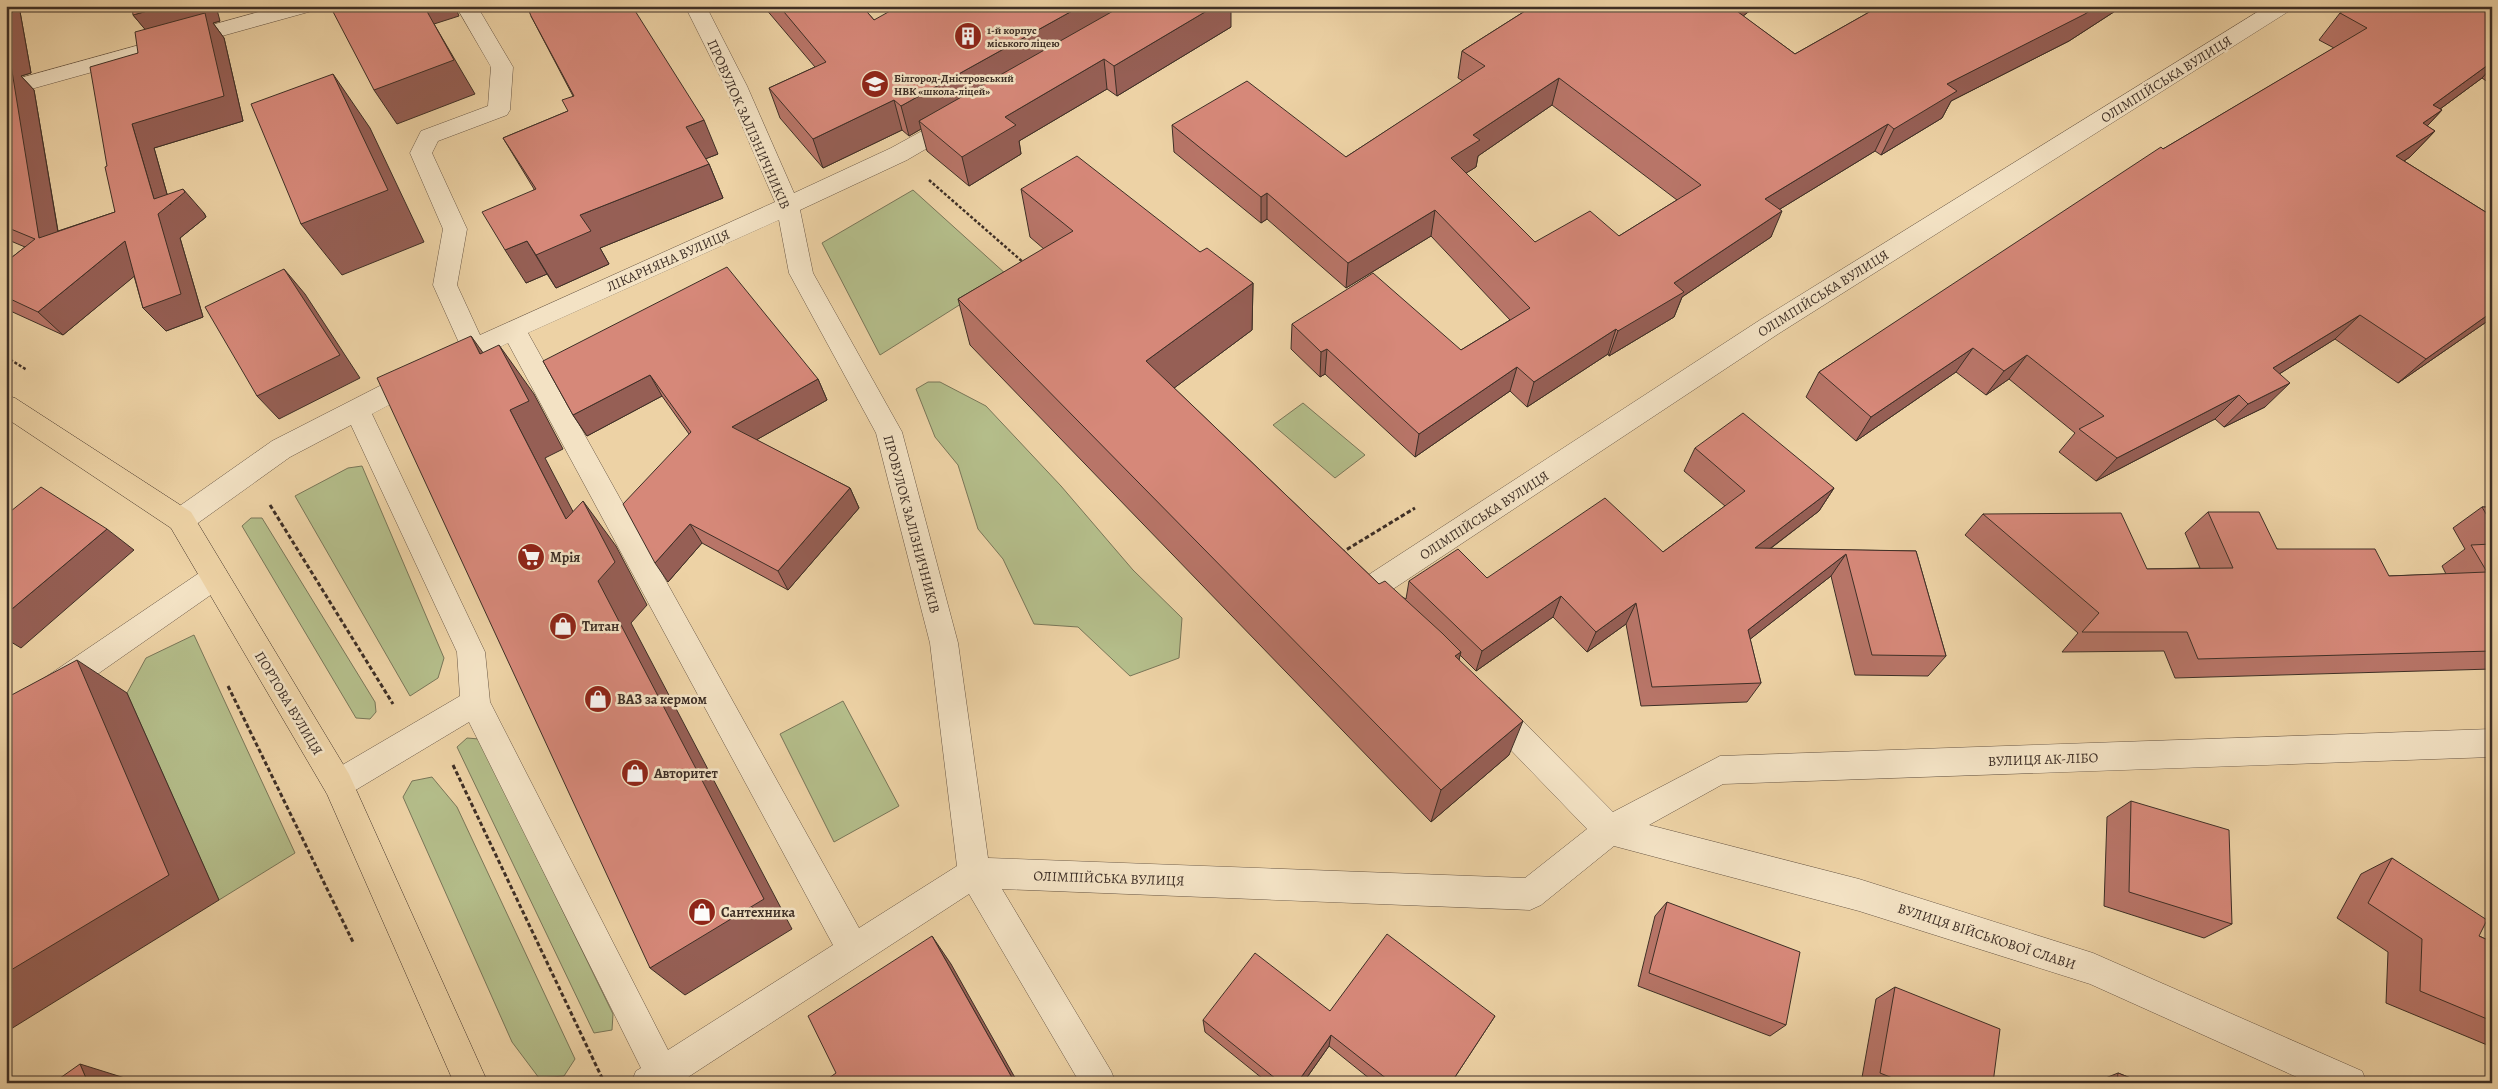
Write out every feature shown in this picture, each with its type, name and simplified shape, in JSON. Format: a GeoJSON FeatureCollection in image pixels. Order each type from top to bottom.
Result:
{"type":"FeatureCollection","features":[{"type":"Feature","properties":{"kind":"main road","name":"ПОРТОВА ВУЛИЦЯ"},"geometry":{"type":"LineString","coordinates":[[6,405],[181,520],[338,784],[471,1083]]}},
{"type":"Feature","properties":{"kind":"street"},"geometry":{"type":"LineString","coordinates":[[6,89],[305,6]]}},
{"type":"Feature","properties":{"kind":"street"},"geometry":{"type":"LineString","coordinates":[[466,6],[502,67],[499,110],[429,136],[421,153],[455,229],[445,285],[474,349]]}},
{"type":"Feature","properties":{"kind":"street","name":"ПРОВУЛОК ЗАЛІЗНИЧНИКІВ"},"geometry":{"type":"LineString","coordinates":[[695,6],[736,86],[788,206],[801,273],[889,432],[944,643],[974,873]]}},
{"type":"Feature","properties":{"kind":"street","name":"ОЛІМПІЙСЬКА ВУЛИЦЯ"},"geometry":{"type":"LineString","coordinates":[[1410,628],[1369,590],[1770,326],[2282,6]]}},
{"type":"Feature","properties":{"kind":"street","name":"ЛІКАРНЯНА ВУЛИЦЯ"},"geometry":{"type":"LineString","coordinates":[[181,520],[281,449],[357,409],[513,329],[788,206],[899,154],[977,110]]}},
{"type":"Feature","properties":{"kind":"street"},"geometry":{"type":"LineString","coordinates":[[513,329],[853,949]]}},
{"type":"Feature","properties":{"kind":"street"},"geometry":{"type":"LineString","coordinates":[[357,409],[471,652],[475,704],[655,1078],[974,873],[1099,1083]]}},
{"type":"Feature","properties":{"kind":"street"},"geometry":{"type":"LineString","coordinates":[[6,721],[215,577]]}},
{"type":"Feature","properties":{"kind":"street"},"geometry":{"type":"LineString","coordinates":[[1471,688],[1610,830]]}},
{"type":"Feature","properties":{"kind":"street"},"geometry":{"type":"LineString","coordinates":[[338,784],[475,704]]}},
{"type":"Feature","properties":{"kind":"street","name":"ВУЛИЦЯ АК-ЛІБО"},"geometry":{"type":"LineString","coordinates":[[1610,830],[1720,770],[2492,743]]}},
{"type":"Feature","properties":{"kind":"street","name":"ОЛІМПІЙСЬКА ВУЛИЦЯ"},"geometry":{"type":"LineString","coordinates":[[974,873],[1530,894],[1610,830]]}},
{"type":"Feature","properties":{"kind":"street","name":"ВУЛИЦЯ ВІЙСЬКОВОЇ СЛАВИ"},"geometry":{"type":"LineString","coordinates":[[1610,830],[1858,895],[2093,969],[2350,1083]]}},
{"type":"Feature","properties":{"kind":"path"},"geometry":{"type":"LineString","coordinates":[[899,154],[1030,268]]}},
{"type":"Feature","properties":{"kind":"path"},"geometry":{"type":"LineString","coordinates":[[224,678],[353,942]]}},
{"type":"Feature","properties":{"kind":"green space"},"geometry":{"type":"Polygon","coordinates":[[[913,190],[1007,275],[880,355],[822,243],[913,190]]]}},
{"type":"Feature","properties":{"kind":"green space"},"geometry":{"type":"Polygon","coordinates":[[[928,382],[940,382],[986,406],[1061,486],[1133,570],[1182,618],[1179,658],[1130,676],[1078,627],[1034,624],[1003,559],[978,529],[958,465],[935,437],[916,389],[928,382]]]}},
{"type":"Feature","properties":{"kind":"green space"},"geometry":{"type":"Polygon","coordinates":[[[1303,403],[1365,455],[1335,478],[1273,425],[1303,403]]]}},
{"type":"Feature","properties":{"kind":"green space"},"geometry":{"type":"Polygon","coordinates":[[[362,466],[444,658],[438,678],[410,696],[295,496],[348,468],[362,466]]]}},
{"type":"Feature","properties":{"kind":"green space"},"geometry":{"type":"Polygon","coordinates":[[[251,518],[262,518],[375,702],[376,712],[370,719],[356,718],[242,526],[251,518]]]}},
{"type":"Feature","properties":{"kind":"green space"},"geometry":{"type":"Polygon","coordinates":[[[194,635],[295,853],[219,900],[127,693],[146,658],[194,635]]]}},
{"type":"Feature","properties":{"kind":"green space"},"geometry":{"type":"Polygon","coordinates":[[[843,701],[899,806],[834,842],[780,734],[843,701]]]}},
{"type":"Feature","properties":{"kind":"green space"},"geometry":{"type":"Polygon","coordinates":[[[467,738],[479,739],[613,1014],[612,1030],[594,1033],[457,747],[467,738]]]}},
{"type":"Feature","properties":{"kind":"green space"},"geometry":{"type":"Polygon","coordinates":[[[432,777],[457,807],[575,1059],[564,1076],[539,1078],[512,1042],[403,797],[412,781],[432,777]]]}},
{"type":"Feature","properties":{"kind":"building"},"geometry":{"type":"Polygon","coordinates":[[[132,6],[165,6],[133,15],[132,6]]]}},
{"type":"Feature","properties":{"kind":"building"},"geometry":{"type":"Polygon","coordinates":[[[330,6],[424,6],[454,60],[374,90],[330,6]]]}},
{"type":"Feature","properties":{"kind":"building"},"geometry":{"type":"Polygon","coordinates":[[[527,6],[632,6],[704,120],[686,127],[709,164],[580,215],[591,231],[536,255],[527,241],[505,250],[482,212],[536,189],[503,138],[568,111],[562,100],[574,96],[527,6]]]}},
{"type":"Feature","properties":{"kind":"building","name":"Білгород-Дністровський НВК «школа-ліцей»"},"geometry":{"type":"Polygon","coordinates":[[[779,6],[862,6],[874,20],[899,6],[1081,6],[901,106],[894,100],[813,139],[769,88],[826,62],[779,6]]]}},
{"type":"Feature","properties":{"kind":"building"},"geometry":{"type":"Polygon","coordinates":[[[1122,6],[1215,6],[1114,66],[1104,59],[1005,117],[1016,125],[962,157],[919,121],[1122,6]]]}},
{"type":"Feature","properties":{"kind":"building"},"geometry":{"type":"Polygon","coordinates":[[[1533,6],[1730,6],[1795,54],[1880,6],[2097,6],[2085,14],[1947,84],[1957,91],[1894,129],[1888,124],[1765,199],[1782,211],[1674,283],[1684,292],[1618,331],[1616,329],[1534,382],[1517,367],[1419,434],[1327,349],[1321,352],[1292,324],[1373,273],[1461,350],[1530,308],[1435,210],[1348,263],[1267,193],[1261,197],[1172,125],[1247,81],[1346,157],[1485,66],[1462,51],[1533,6]],[[1559,78],[1473,135],[1480,140],[1451,158],[1535,242],[1590,211],[1619,236],[1701,185],[1559,78]]]}},
{"type":"Feature","properties":{"kind":"building"},"geometry":{"type":"Polygon","coordinates":[[[2349,6],[2492,6],[2492,62],[2433,105],[2442,110],[2423,123],[2435,131],[2396,156],[2492,216],[2492,312],[2426,359],[2360,315],[2273,368],[2290,383],[2248,404],[2239,395],[2117,458],[2079,429],[2104,416],[2027,355],[2004,371],[1973,348],[1871,417],[1819,372],[2161,147],[2163,149],[2367,28],[2340,13],[2349,6]]]}},
{"type":"Feature","properties":{"kind":"building"},"geometry":{"type":"Polygon","coordinates":[[[205,13],[224,96],[132,124],[154,199],[183,189],[185,192],[158,214],[181,294],[143,308],[125,241],[38,312],[6,297],[6,262],[35,239],[6,227],[6,67],[11,65],[39,238],[115,212],[105,167],[107,166],[90,67],[138,53],[135,32],[205,13]]]}},
{"type":"Feature","properties":{"kind":"building"},"geometry":{"type":"Polygon","coordinates":[[[333,74],[388,190],[301,224],[251,104],[333,74]]]}},
{"type":"Feature","properties":{"kind":"building"},"geometry":{"type":"Polygon","coordinates":[[[1077,156],[1200,252],[1207,248],[1253,283],[1146,361],[1379,584],[1385,581],[1442,633],[1461,652],[1455,656],[1523,721],[1441,790],[958,299],[1073,231],[1021,189],[1077,156]]]}},
{"type":"Feature","properties":{"kind":"building"},"geometry":{"type":"Polygon","coordinates":[[[727,267],[818,379],[732,427],[850,488],[778,571],[690,524],[655,563],[623,504],[691,432],[650,375],[573,415],[543,361],[727,267]]]}},
{"type":"Feature","properties":{"kind":"building"},"geometry":{"type":"Polygon","coordinates":[[[284,269],[340,355],[257,396],[205,307],[284,269]]]}},
{"type":"Feature","properties":{"kind":"building"},"geometry":{"type":"Polygon","coordinates":[[[471,336],[480,354],[499,345],[529,401],[510,410],[566,519],[583,501],[615,562],[598,581],[764,899],[650,968],[377,378],[471,336]]]}},
{"type":"Feature","properties":{"kind":"building"},"geometry":{"type":"Polygon","coordinates":[[[1743,413],[1834,488],[1755,548],[1916,551],[1946,656],[1872,655],[1846,554],[1748,630],[1761,683],[1652,687],[1636,603],[1596,632],[1561,596],[1482,651],[1409,581],[1458,549],[1487,578],[1605,498],[1663,552],[1745,491],[1695,448],[1743,413]]]}},
{"type":"Feature","properties":{"kind":"building"},"geometry":{"type":"Polygon","coordinates":[[[41,487],[107,529],[6,614],[6,515],[41,487]]]}},
{"type":"Feature","properties":{"kind":"building"},"geometry":{"type":"Polygon","coordinates":[[[2482,507],[2492,507],[2492,524],[2482,507]]]}},
{"type":"Feature","properties":{"kind":"building"},"geometry":{"type":"Polygon","coordinates":[[[2208,512],[2259,512],[2277,549],[2375,549],[2389,576],[2487,572],[2471,545],[2492,544],[2492,651],[2198,659],[2187,632],[2082,632],[2099,613],[1983,514],[2121,513],[2147,569],[2233,568],[2208,512]]]}},
{"type":"Feature","properties":{"kind":"building"},"geometry":{"type":"Polygon","coordinates":[[[77,660],[169,875],[6,973],[6,698],[77,660]]]}},
{"type":"Feature","properties":{"kind":"building"},"geometry":{"type":"Polygon","coordinates":[[[2131,801],[2229,830],[2232,924],[2129,892],[2131,801]]]}},
{"type":"Feature","properties":{"kind":"building"},"geometry":{"type":"Polygon","coordinates":[[[2392,858],[2487,920],[2479,936],[2492,942],[2492,1021],[2420,991],[2422,939],[2368,903],[2392,858]]]}},
{"type":"Feature","properties":{"kind":"building"},"geometry":{"type":"Polygon","coordinates":[[[1667,902],[1800,952],[1786,1025],[1649,973],[1667,902]]]}},
{"type":"Feature","properties":{"kind":"building"},"geometry":{"type":"Polygon","coordinates":[[[1387,934],[1495,1016],[1451,1083],[1392,1083],[1331,1035],[1297,1083],[1281,1083],[1203,1020],[1255,953],[1330,1011],[1387,934]]]}},
{"type":"Feature","properties":{"kind":"building"},"geometry":{"type":"Polygon","coordinates":[[[932,936],[1015,1083],[822,1083],[836,1073],[808,1016],[932,936]]]}},
{"type":"Feature","properties":{"kind":"building"},"geometry":{"type":"Polygon","coordinates":[[[1895,987],[2000,1029],[1993,1083],[1905,1083],[1880,1073],[1895,987]]]}},
{"type":"Feature","properties":{"kind":"building"},"geometry":{"type":"Polygon","coordinates":[[[80,1064],[88,1083],[53,1083],[80,1064]]]}},
{"type":"Feature","properties":{"kind":"building"},"geometry":{"type":"Polygon","coordinates":[[[2118,1073],[2143,1083],[2117,1083],[2118,1073]]]}},
{"type":"Feature","properties":{"kind":"place","name":"1-й корпус міського ліцею"},"geometry":{"type":"Point","coordinates":[968,36]}},
{"type":"Feature","properties":{"kind":"place","name":"Білгород-Дністровський НВК «школа-ліцей»"},"geometry":{"type":"Point","coordinates":[875,84]}},
{"type":"Feature","properties":{"kind":"place","name":"Мрія"},"geometry":{"type":"Point","coordinates":[531,557]}},
{"type":"Feature","properties":{"kind":"place","name":"Титан"},"geometry":{"type":"Point","coordinates":[563,626]}},
{"type":"Feature","properties":{"kind":"place","name":"ВАЗ за кермом"},"geometry":{"type":"Point","coordinates":[598,699]}},
{"type":"Feature","properties":{"kind":"place","name":"Авторитет"},"geometry":{"type":"Point","coordinates":[635,773]}},
{"type":"Feature","properties":{"kind":"place","name":"Сантехника"},"geometry":{"type":"Point","coordinates":[702,912]}}]}
